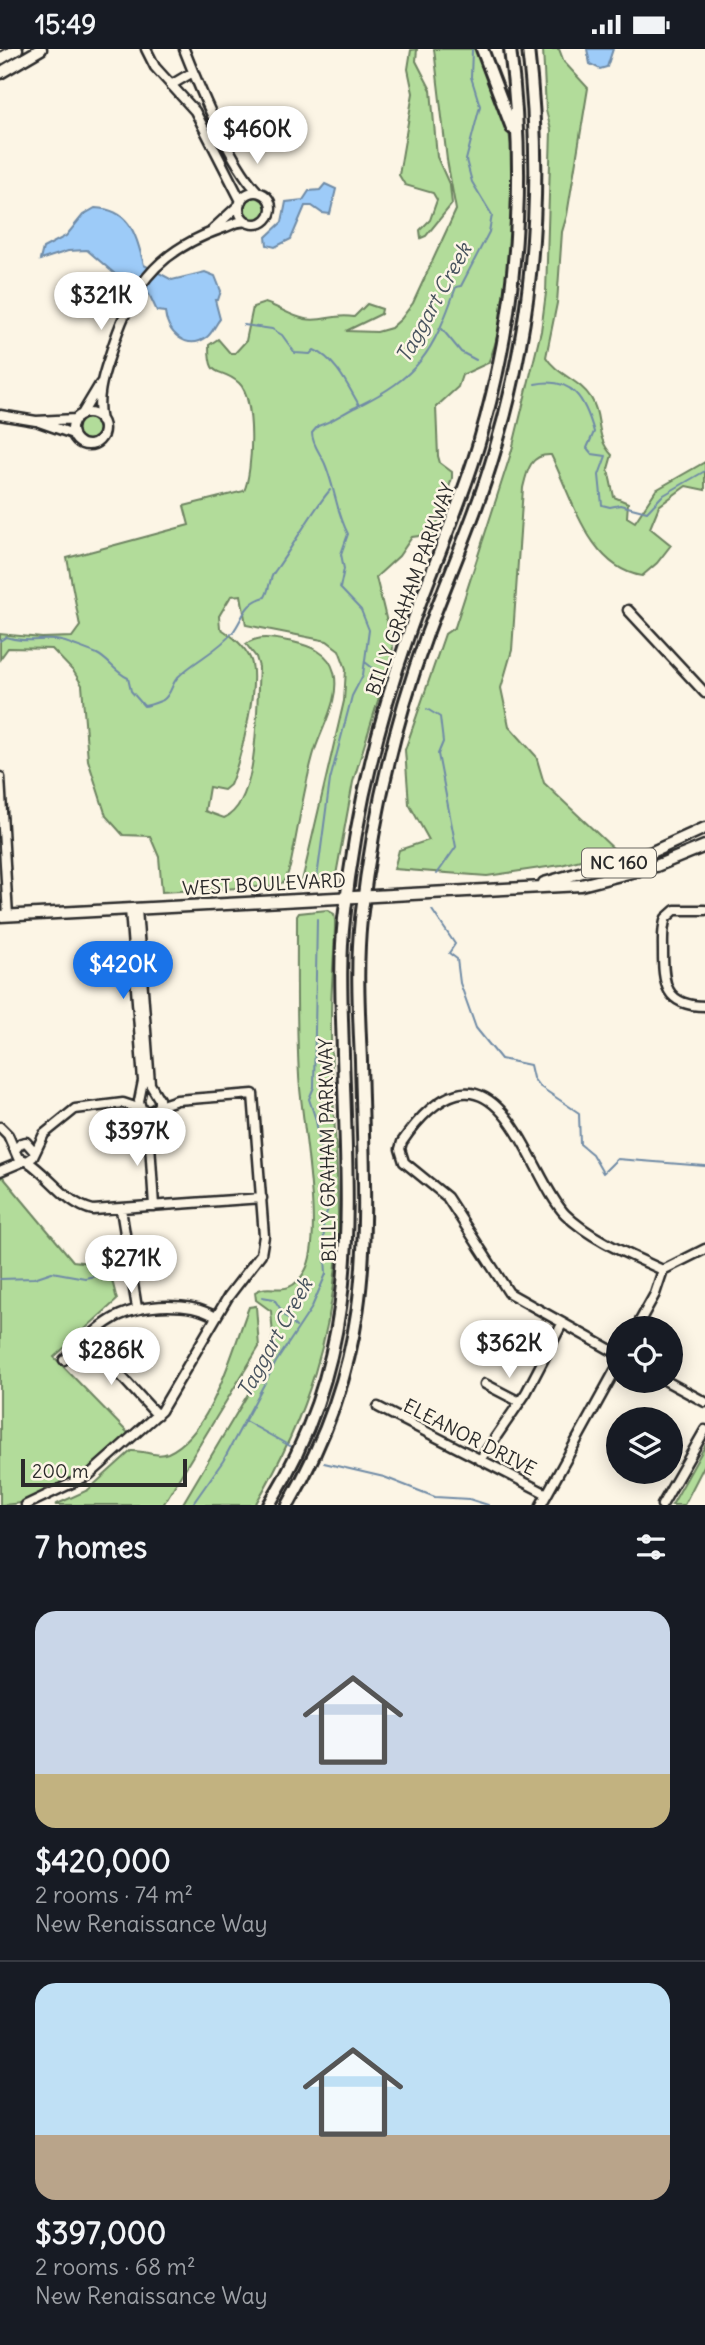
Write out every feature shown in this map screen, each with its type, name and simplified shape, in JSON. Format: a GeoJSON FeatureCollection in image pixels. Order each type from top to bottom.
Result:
{"type":"FeatureCollection","features":[{"type":"Feature","properties":{"kind":"highway"},"geometry":{"type":"LineString","coordinates":[[482,49],[505,103],[518,148]]}},
{"type":"Feature","properties":{"kind":"highway","name":"BILLY GRAHAM PARKWAY"},"geometry":{"type":"LineString","coordinates":[[269,1505],[298,1450],[322,1390],[335,1343],[345,1286],[348,1234],[340,982],[346,897],[365,792],[385,710],[410,629],[467,481],[498,370],[515,255],[518,148],[510,49]]}},
{"type":"Feature","properties":{"kind":"highway","name":"BILLY GRAHAM PARKWAY"},"geometry":{"type":"LineString","coordinates":[[288,1505],[317,1451],[340,1394],[361,1305],[365,1234],[358,982],[364,896],[382,796],[401,715],[427,635],[484,486],[506,413],[522,339],[533,257],[536,191],[528,49]]}},
{"type":"Feature","properties":{"kind":"main road"},"geometry":{"type":"LineString","coordinates":[[0,59],[17,49]]}},
{"type":"Feature","properties":{"kind":"main road"},"geometry":{"type":"LineString","coordinates":[[0,73],[41,49]]}},
{"type":"Feature","properties":{"kind":"main road","name":"WEST BOULEVARD"},"geometry":{"type":"LineString","coordinates":[[530,887],[637,857],[705,828]]}},
{"type":"Feature","properties":{"kind":"main road","name":"WEST BOULEVARD"},"geometry":{"type":"LineString","coordinates":[[4,916],[581,885],[618,877],[705,846]]}},
{"type":"Feature","properties":{"kind":"street"},"geometry":{"type":"LineString","coordinates":[[146,49],[155,67],[202,122],[240,203],[241,215],[248,222]]}},
{"type":"Feature","properties":{"kind":"street"},"geometry":{"type":"LineString","coordinates":[[73,434],[79,416],[101,381],[132,296],[157,264],[211,232],[241,221],[262,222],[270,213],[270,203],[250,183],[213,117],[184,49]]}},
{"type":"Feature","properties":{"kind":"street"},"geometry":{"type":"LineString","coordinates":[[171,85],[192,72]]}},
{"type":"Feature","properties":{"kind":"street"},"geometry":{"type":"LineString","coordinates":[[211,232],[248,194],[258,192]]}},
{"type":"Feature","properties":{"kind":"street"},"geometry":{"type":"LineString","coordinates":[[0,415],[36,421],[73,434],[83,444],[94,444],[103,431],[101,381]]}},
{"type":"Feature","properties":{"kind":"street"},"geometry":{"type":"LineString","coordinates":[[36,421],[92,414],[101,421]]}},
{"type":"Feature","properties":{"kind":"street"},"geometry":{"type":"LineString","coordinates":[[628,610],[705,693]]}},
{"type":"Feature","properties":{"kind":"street"},"geometry":{"type":"LineString","coordinates":[[0,777],[4,916]]}},
{"type":"Feature","properties":{"kind":"street"},"geometry":{"type":"LineString","coordinates":[[134,909],[142,1109],[149,1129],[155,1206]]}},
{"type":"Feature","properties":{"kind":"street"},"geometry":{"type":"LineString","coordinates":[[134,909],[156,1101],[149,1129]]}},
{"type":"Feature","properties":{"kind":"street"},"geometry":{"type":"LineString","coordinates":[[705,910],[675,910],[666,918],[663,975],[666,988],[676,999],[687,1004],[705,1006]]}},
{"type":"Feature","properties":{"kind":"street"},"geometry":{"type":"LineString","coordinates":[[606,1348],[509,1293],[447,1197],[402,1158],[400,1149],[403,1140],[441,1101],[471,1092],[492,1101],[509,1122],[565,1213],[596,1237],[663,1270]]}},
{"type":"Feature","properties":{"kind":"street"},"geometry":{"type":"LineString","coordinates":[[2,1170],[25,1142],[44,1134],[75,1109],[123,1103],[142,1095],[156,1101],[253,1094],[264,1236],[261,1254],[216,1317],[172,1397],[156,1415],[89,1475],[26,1505]]}},
{"type":"Feature","properties":{"kind":"street"},"geometry":{"type":"LineString","coordinates":[[123,1103],[142,1109],[156,1101]]}},
{"type":"Feature","properties":{"kind":"street"},"geometry":{"type":"LineString","coordinates":[[0,1127],[8,1135],[15,1152],[30,1157]]}},
{"type":"Feature","properties":{"kind":"street"},"geometry":{"type":"LineString","coordinates":[[2,1170],[30,1157],[44,1134]]}},
{"type":"Feature","properties":{"kind":"street"},"geometry":{"type":"LineString","coordinates":[[8,1135],[25,1142],[30,1157],[79,1206],[93,1210],[262,1199]]}},
{"type":"Feature","properties":{"kind":"street"},"geometry":{"type":"LineString","coordinates":[[121,1209],[137,1308]]}},
{"type":"Feature","properties":{"kind":"street"},"geometry":{"type":"LineString","coordinates":[[643,1316],[655,1294],[663,1270],[705,1249]]}},
{"type":"Feature","properties":{"kind":"street"},"geometry":{"type":"LineString","coordinates":[[64,1360],[116,1316],[137,1308],[191,1307],[216,1317]]}},
{"type":"Feature","properties":{"kind":"street"},"geometry":{"type":"LineString","coordinates":[[480,1460],[520,1402],[562,1324]]}},
{"type":"Feature","properties":{"kind":"street"},"geometry":{"type":"LineString","coordinates":[[87,1339],[156,1415]]}},
{"type":"Feature","properties":{"kind":"street"},"geometry":{"type":"LineString","coordinates":[[485,1384],[520,1402]]}},
{"type":"Feature","properties":{"kind":"street"},"geometry":{"type":"LineString","coordinates":[[541,1505],[606,1387]]}},
{"type":"Feature","properties":{"kind":"street"},"geometry":{"type":"LineString","coordinates":[[683,1390],[705,1402]]}},
{"type":"Feature","properties":{"kind":"street","name":"ELEANOR DRIVE"},"geometry":{"type":"LineString","coordinates":[[378,1407],[547,1495]]}},
{"type":"Feature","properties":{"kind":"street"},"geometry":{"type":"LineString","coordinates":[[662,1505],[705,1430]]}},
{"type":"Feature","properties":{"kind":"green space"},"geometry":{"type":"Polygon","coordinates":[[[417,49],[416,61],[431,90],[437,157],[450,186],[452,204],[426,236],[421,238],[420,230],[430,220],[437,200],[433,193],[405,185],[399,175],[413,93],[408,69],[411,50],[417,49]]]}},
{"type":"Feature","properties":{"kind":"green space"},"geometry":{"type":"Polygon","coordinates":[[[434,49],[476,49],[493,83],[511,145],[513,193],[510,256],[501,318],[488,363],[462,375],[458,387],[436,407],[438,456],[440,463],[452,472],[452,478],[434,534],[412,537],[399,556],[376,577],[393,647],[392,655],[353,782],[336,875],[320,884],[302,881],[344,701],[346,669],[339,650],[327,641],[246,625],[241,595],[231,596],[219,616],[220,628],[241,644],[250,658],[253,669],[251,702],[244,740],[230,785],[224,790],[209,787],[205,811],[224,818],[236,808],[245,793],[251,773],[259,667],[256,657],[246,644],[269,638],[306,646],[328,659],[334,672],[335,693],[309,770],[290,867],[285,881],[276,886],[162,892],[159,857],[150,836],[123,835],[106,816],[88,760],[82,685],[74,672],[52,649],[8,648],[0,659],[0,634],[42,638],[72,637],[80,626],[67,558],[189,525],[184,506],[244,491],[251,453],[248,404],[239,383],[213,369],[209,345],[218,339],[230,353],[235,353],[246,341],[253,307],[265,303],[300,318],[317,320],[340,316],[354,317],[367,304],[382,309],[381,314],[346,331],[377,332],[391,328],[413,303],[456,210],[447,160],[434,49]]]}},
{"type":"Feature","properties":{"kind":"green space"},"geometry":{"type":"Polygon","coordinates":[[[543,49],[559,49],[564,62],[588,88],[562,232],[557,303],[546,357],[581,387],[595,405],[603,441],[612,455],[608,469],[614,497],[628,503],[627,517],[635,522],[656,490],[705,462],[705,490],[686,486],[659,506],[650,528],[671,545],[642,576],[624,570],[608,560],[595,545],[575,510],[551,455],[538,457],[534,461],[524,482],[512,650],[501,688],[509,726],[536,756],[544,783],[616,851],[561,865],[487,876],[394,869],[399,850],[429,840],[409,804],[405,750],[445,634],[455,627],[512,450],[541,331],[546,293],[551,130],[546,110],[543,49]]]}},
{"type":"Feature","properties":{"kind":"green space"},"geometry":{"type":"Polygon","coordinates":[[[254,196],[263,199],[266,208],[263,217],[254,220],[245,217],[242,208],[245,199],[254,196]]]}},
{"type":"Feature","properties":{"kind":"green space"},"geometry":{"type":"Polygon","coordinates":[[[87,417],[96,420],[99,429],[96,438],[87,441],[78,438],[75,429],[78,420],[87,417]]]}},
{"type":"Feature","properties":{"kind":"green space"},"geometry":{"type":"Polygon","coordinates":[[[327,910],[334,914],[335,921],[331,1043],[338,1229],[336,1266],[324,1338],[303,1407],[255,1505],[182,1505],[264,1367],[273,1336],[271,1311],[256,1300],[255,1292],[292,1285],[305,1271],[311,1255],[312,1205],[298,1056],[297,916],[299,913],[327,910]]]}},
{"type":"Feature","properties":{"kind":"green space"},"geometry":{"type":"Polygon","coordinates":[[[3,1177],[73,1261],[97,1264],[110,1272],[117,1300],[54,1357],[129,1434],[86,1471],[54,1491],[36,1499],[0,1505],[0,1178],[3,1177]]]}},
{"type":"Feature","properties":{"kind":"green space"},"geometry":{"type":"Polygon","coordinates":[[[256,1306],[259,1347],[163,1505],[55,1505],[88,1490],[131,1451],[163,1454],[184,1443],[209,1409],[249,1307],[256,1306]]]}},
{"type":"Feature","properties":{"kind":"green space"},"geometry":{"type":"Polygon","coordinates":[[[705,1446],[705,1464],[684,1505],[672,1505],[705,1446]]]}},
{"type":"Feature","properties":{"kind":"water"},"geometry":{"type":"Polygon","coordinates":[[[587,49],[613,49],[607,67],[600,69],[590,64],[587,49]]]}},
{"type":"Feature","properties":{"kind":"water"},"geometry":{"type":"Polygon","coordinates":[[[325,184],[336,189],[330,214],[322,213],[312,206],[305,206],[291,239],[275,247],[267,245],[266,237],[282,222],[286,202],[303,200],[309,191],[320,190],[325,184]]]}},
{"type":"Feature","properties":{"kind":"water"},"geometry":{"type":"Polygon","coordinates":[[[95,208],[117,213],[124,219],[134,234],[144,265],[172,280],[205,272],[215,276],[221,291],[218,300],[215,300],[220,319],[207,337],[192,342],[179,337],[169,326],[165,312],[157,311],[150,296],[133,277],[115,274],[87,250],[68,251],[40,260],[43,248],[66,236],[83,215],[95,208]]]}},
{"type":"Feature","properties":{"kind":"waterway","name":"Taggart Creek"},"geometry":{"type":"LineString","coordinates":[[317,878],[330,780],[352,696],[363,675],[369,630],[361,610],[340,588],[344,569],[341,554],[348,534],[312,433],[318,426],[395,384],[421,360],[440,329],[456,287],[461,286],[489,232],[492,215],[472,182],[466,160],[480,106],[471,77],[472,50]]}},
{"type":"Feature","properties":{"kind":"waterway"},"geometry":{"type":"LineString","coordinates":[[244,325],[272,329],[282,335],[295,353],[310,354],[314,350],[322,354],[340,373],[359,405]]}},
{"type":"Feature","properties":{"kind":"waterway"},"geometry":{"type":"LineString","coordinates":[[442,329],[461,352],[476,360]]}},
{"type":"Feature","properties":{"kind":"waterway"},"geometry":{"type":"LineString","coordinates":[[535,384],[548,382],[568,387],[586,410],[594,432],[587,448],[592,454],[606,456],[599,475],[602,505],[620,505],[647,512],[662,496],[705,471]]}},
{"type":"Feature","properties":{"kind":"waterway"},"geometry":{"type":"LineString","coordinates":[[0,641],[6,637],[55,640],[73,645],[95,653],[128,678],[131,691],[144,706],[163,700],[178,677],[227,639],[249,607],[265,597],[273,574],[330,490]]}},
{"type":"Feature","properties":{"kind":"waterway"},"geometry":{"type":"LineString","coordinates":[[365,662],[375,670]]}},
{"type":"Feature","properties":{"kind":"waterway"},"geometry":{"type":"LineString","coordinates":[[427,709],[440,717],[443,742],[438,754],[456,847],[437,874]]}},
{"type":"Feature","properties":{"kind":"waterway"},"geometry":{"type":"LineString","coordinates":[[432,910],[455,944],[449,953],[457,959],[460,983],[476,1028],[501,1059],[530,1065],[533,1078],[539,1086],[579,1113],[580,1144],[592,1154],[603,1173],[617,1159],[705,1166]]}},
{"type":"Feature","properties":{"kind":"waterway","name":"Taggart Creek"},"geometry":{"type":"LineString","coordinates":[[192,1505],[223,1461],[276,1362],[311,1309],[326,1274],[323,1222],[328,1209],[326,1184],[316,1120],[309,1099],[314,1087],[317,919]]}},
{"type":"Feature","properties":{"kind":"waterway"},"geometry":{"type":"LineString","coordinates":[[0,1279],[34,1278],[52,1272],[85,1278],[115,1272]]}},
{"type":"Feature","properties":{"kind":"waterway"},"geometry":{"type":"LineString","coordinates":[[262,1297],[274,1299],[296,1327]]}},
{"type":"Feature","properties":{"kind":"waterway"},"geometry":{"type":"LineString","coordinates":[[245,1421],[290,1446]]}},
{"type":"Feature","properties":{"kind":"waterway"},"geometry":{"type":"LineString","coordinates":[[324,1463],[384,1477],[435,1497],[469,1499],[488,1505]]}}]}
